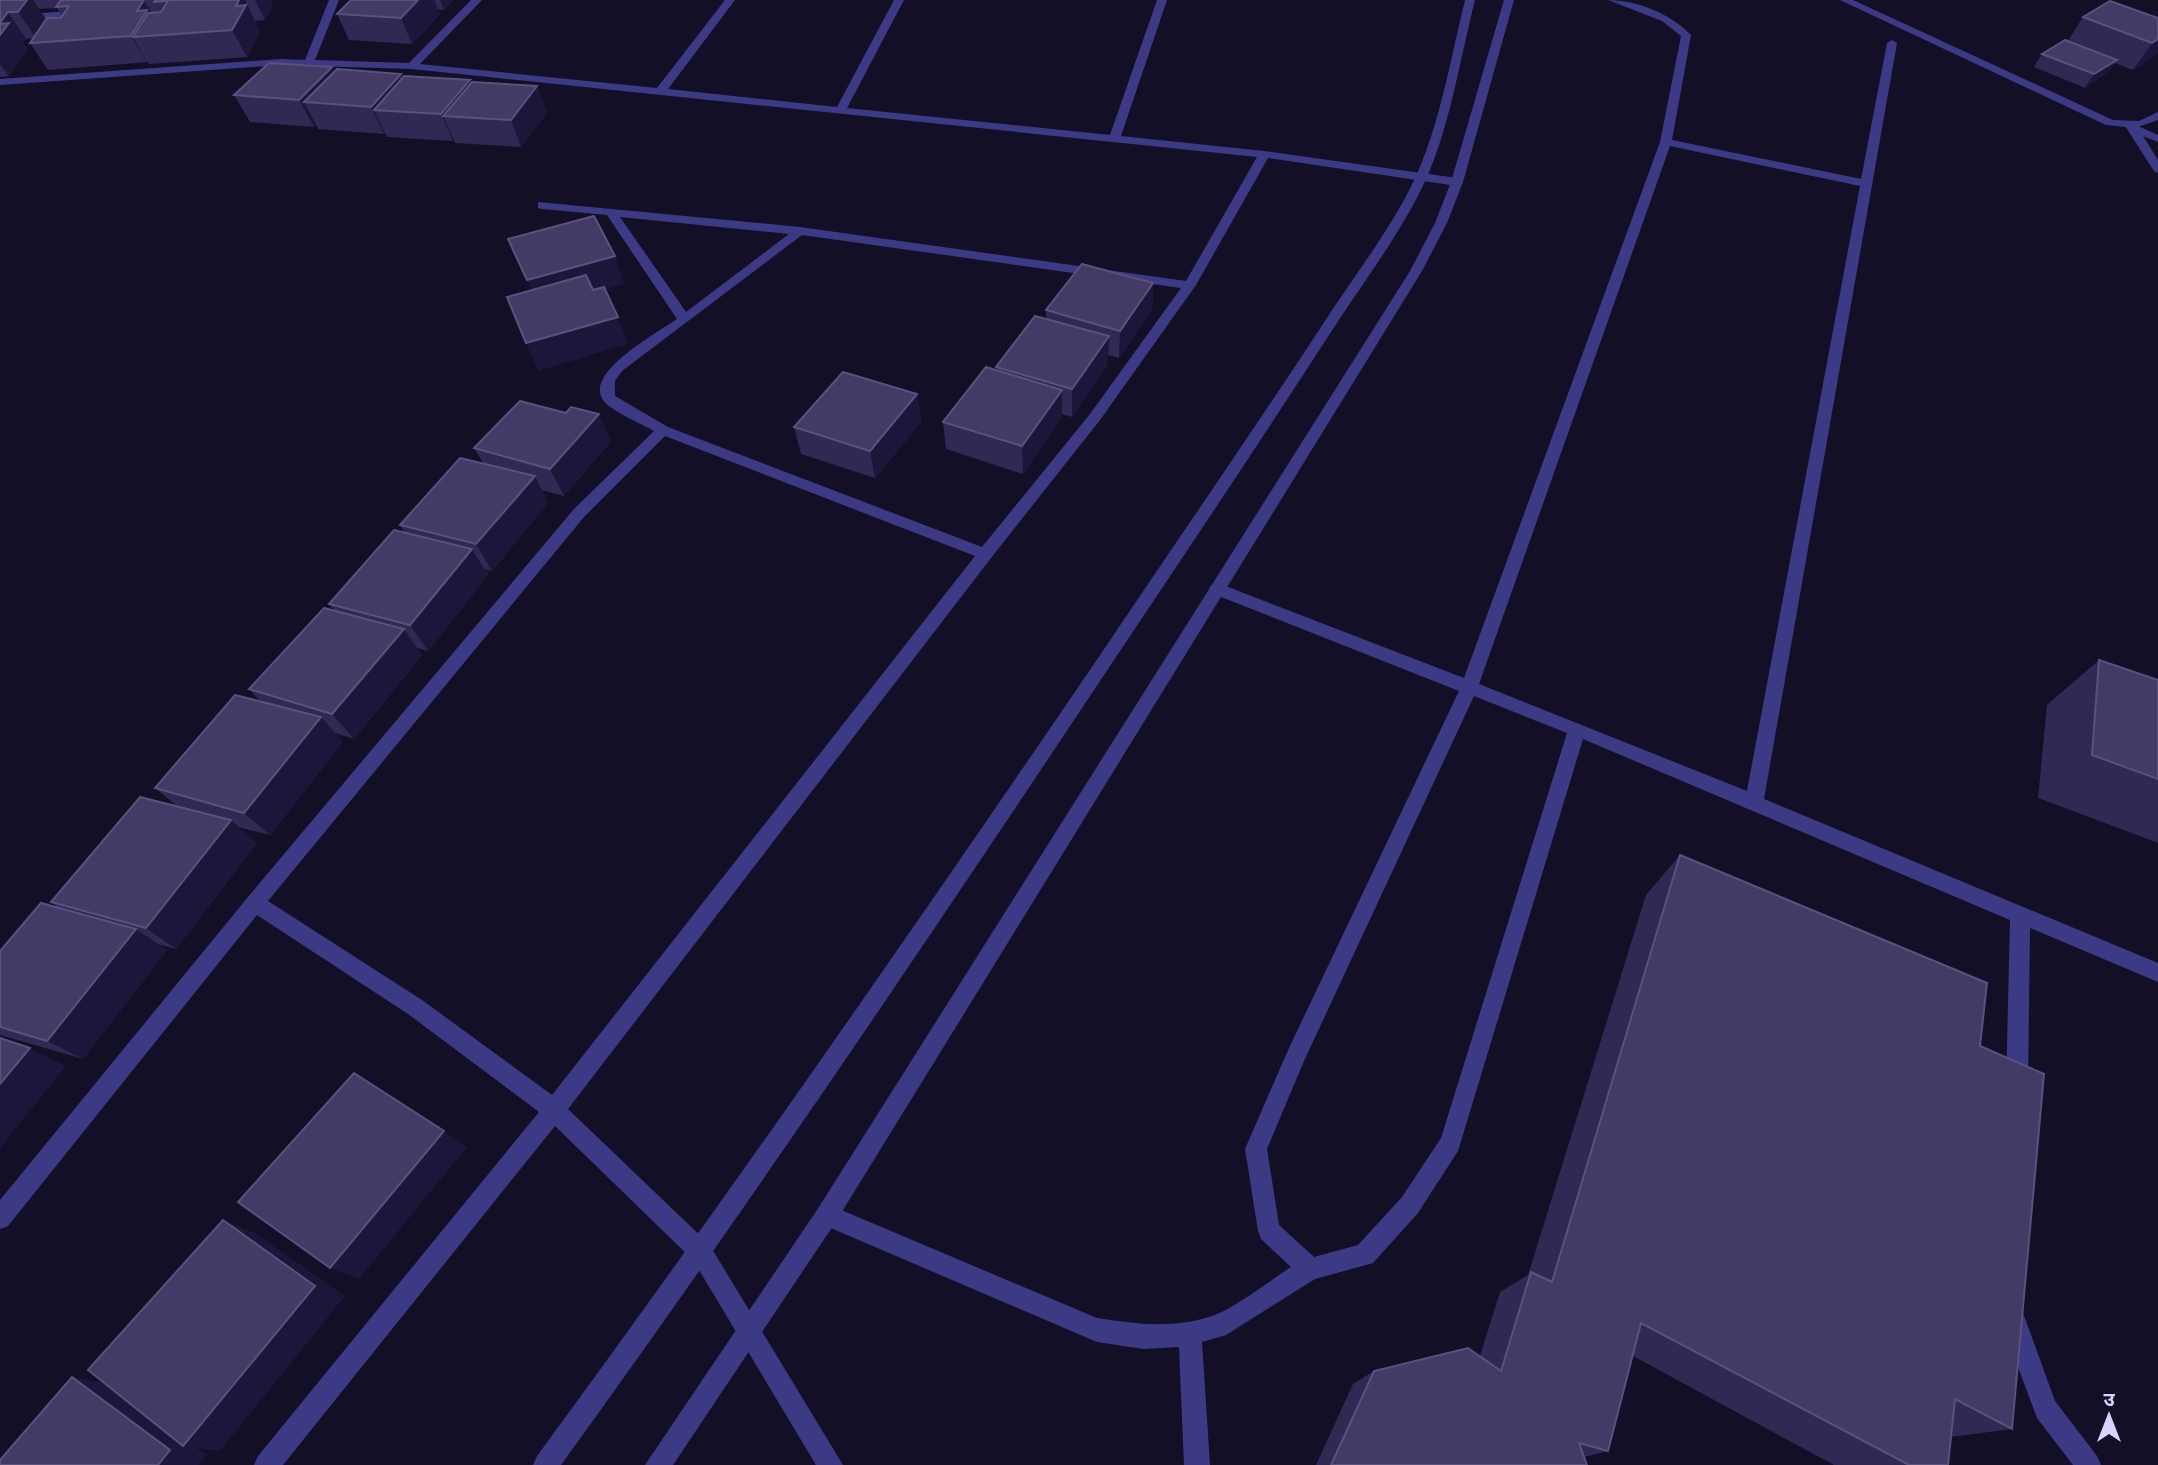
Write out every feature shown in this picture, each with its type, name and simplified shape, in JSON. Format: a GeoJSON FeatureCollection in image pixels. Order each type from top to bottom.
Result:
{"type":"FeatureCollection","features":[{"type":"Feature","properties":{"kind":"street"},"geometry":{"type":"LineString","coordinates":[[73,24],[90,0]]}},
{"type":"Feature","properties":{"kind":"street"},"geometry":{"type":"LineString","coordinates":[[309,62],[334,0]]}},
{"type":"Feature","properties":{"kind":"street"},"geometry":{"type":"LineString","coordinates":[[412,66],[477,0]]}},
{"type":"Feature","properties":{"kind":"street"},"geometry":{"type":"LineString","coordinates":[[660,92],[730,0]]}},
{"type":"Feature","properties":{"kind":"street"},"geometry":{"type":"LineString","coordinates":[[841,111],[899,0]]}},
{"type":"Feature","properties":{"kind":"street"},"geometry":{"type":"LineString","coordinates":[[1114,139],[1162,0]]}},
{"type":"Feature","properties":{"kind":"street"},"geometry":{"type":"LineString","coordinates":[[546,1465],[701,1252],[785,1126],[900,964],[1370,262],[1422,176],[1441,116],[1469,0]]}},
{"type":"Feature","properties":{"kind":"street"},"geometry":{"type":"LineString","coordinates":[[658,1465],[827,1214],[1416,271],[1441,223],[1457,182],[1509,0]]}},
{"type":"Feature","properties":{"kind":"street"},"geometry":{"type":"LineString","coordinates":[[1310,1269],[1269,1231],[1256,1149],[1296,1055],[1470,685],[1666,142],[1686,35],[1666,19],[1613,0]]}},
{"type":"Feature","properties":{"kind":"street"},"geometry":{"type":"LineString","coordinates":[[1845,0],[1935,40],[2090,116],[2110,123],[2132,126],[2147,124],[2158,115]]}},
{"type":"Feature","properties":{"kind":"street"},"geometry":{"type":"LineString","coordinates":[[0,19],[94,12]]}},
{"type":"Feature","properties":{"kind":"street"},"geometry":{"type":"LineString","coordinates":[[1754,803],[1892,43]]}},
{"type":"Feature","properties":{"kind":"street"},"geometry":{"type":"LineString","coordinates":[[0,82],[245,63],[309,62],[412,66],[1264,155],[1457,182]]}},
{"type":"Feature","properties":{"kind":"street"},"geometry":{"type":"LineString","coordinates":[[32,79],[40,68]]}},
{"type":"Feature","properties":{"kind":"street"},"geometry":{"type":"LineString","coordinates":[[2132,126],[2158,139]]}},
{"type":"Feature","properties":{"kind":"street"},"geometry":{"type":"LineString","coordinates":[[2132,126],[2158,169]]}},
{"type":"Feature","properties":{"kind":"street"},"geometry":{"type":"LineString","coordinates":[[1666,142],[1867,184]]}},
{"type":"Feature","properties":{"kind":"street"},"geometry":{"type":"LineString","coordinates":[[267,1465],[554,1110],[1095,416],[1190,285],[1264,155]]}},
{"type":"Feature","properties":{"kind":"street"},"geometry":{"type":"LineString","coordinates":[[542,205],[800,231],[1190,285]]}},
{"type":"Feature","properties":{"kind":"street"},"geometry":{"type":"LineString","coordinates":[[611,212],[684,319]]}},
{"type":"Feature","properties":{"kind":"street"},"geometry":{"type":"LineString","coordinates":[[800,231],[617,368],[608,380],[606,390],[609,399],[663,429],[985,554]]}},
{"type":"Feature","properties":{"kind":"street"},"geometry":{"type":"LineString","coordinates":[[0,1218],[255,902],[579,513],[663,429]]}},
{"type":"Feature","properties":{"kind":"street"},"geometry":{"type":"LineString","coordinates":[[1217,589],[1470,685],[2158,973]]}},
{"type":"Feature","properties":{"kind":"street"},"geometry":{"type":"LineString","coordinates":[[827,1214],[1097,1330],[1143,1337],[1191,1333],[1218,1327],[1310,1269],[1365,1255],[1410,1205],[1450,1143],[1577,730]]}},
{"type":"Feature","properties":{"kind":"street"},"geometry":{"type":"LineString","coordinates":[[255,902],[415,1007],[554,1110],[701,1252],[831,1465]]}},
{"type":"Feature","properties":{"kind":"street"},"geometry":{"type":"LineString","coordinates":[[2017,1109],[2020,915]]}},
{"type":"Feature","properties":{"kind":"street"},"geometry":{"type":"LineString","coordinates":[[2014,1299],[2014,1324],[2046,1409],[2088,1465]]}},
{"type":"Feature","properties":{"kind":"street"},"geometry":{"type":"LineString","coordinates":[[1191,1333],[1197,1465]]}},
{"type":"Feature","properties":{"kind":"building"},"geometry":{"type":"Polygon","coordinates":[[[0,0],[27,0],[18,12],[8,12],[0,23],[0,0]]]}},
{"type":"Feature","properties":{"kind":"building"},"geometry":{"type":"Polygon","coordinates":[[[61,0],[144,0],[137,11],[147,10],[131,36],[30,43],[47,18],[61,18],[69,6],[56,7],[61,0]]]}},
{"type":"Feature","properties":{"kind":"building"},"geometry":{"type":"Polygon","coordinates":[[[155,0],[239,0],[236,6],[246,5],[232,30],[133,37],[148,13],[161,12],[168,1],[154,2],[155,0]]]}},
{"type":"Feature","properties":{"kind":"building"},"geometry":{"type":"Polygon","coordinates":[[[351,0],[418,0],[401,18],[337,14],[351,0]]]}},
{"type":"Feature","properties":{"kind":"building"},"geometry":{"type":"Polygon","coordinates":[[[2110,1],[2158,18],[2158,39],[2152,43],[2083,17],[2110,1]]]}},
{"type":"Feature","properties":{"kind":"building"},"geometry":{"type":"Polygon","coordinates":[[[9,23],[0,35],[0,24],[9,23]]]}},
{"type":"Feature","properties":{"kind":"building"},"geometry":{"type":"Polygon","coordinates":[[[2065,40],[2117,60],[2094,74],[2042,54],[2065,40]]]}},
{"type":"Feature","properties":{"kind":"building"},"geometry":{"type":"Polygon","coordinates":[[[269,63],[332,67],[299,100],[234,95],[269,63]]]}},
{"type":"Feature","properties":{"kind":"building"},"geometry":{"type":"Polygon","coordinates":[[[337,69],[401,74],[371,107],[304,102],[337,69]]]}},
{"type":"Feature","properties":{"kind":"building"},"geometry":{"type":"Polygon","coordinates":[[[404,76],[470,80],[441,114],[374,110],[404,76]]]}},
{"type":"Feature","properties":{"kind":"building"},"geometry":{"type":"Polygon","coordinates":[[[472,82],[537,86],[511,120],[443,116],[472,82]]]}},
{"type":"Feature","properties":{"kind":"building"},"geometry":{"type":"Polygon","coordinates":[[[594,216],[615,256],[527,280],[508,239],[594,216]]]}},
{"type":"Feature","properties":{"kind":"building"},"geometry":{"type":"Polygon","coordinates":[[[1082,264],[1153,283],[1120,331],[1046,310],[1082,264]]]}},
{"type":"Feature","properties":{"kind":"building"},"geometry":{"type":"Polygon","coordinates":[[[586,275],[593,290],[604,287],[618,317],[526,343],[507,297],[586,275]]]}},
{"type":"Feature","properties":{"kind":"building"},"geometry":{"type":"Polygon","coordinates":[[[1035,316],[1109,336],[1072,389],[996,367],[1035,316]]]}},
{"type":"Feature","properties":{"kind":"building"},"geometry":{"type":"Polygon","coordinates":[[[986,367],[1062,390],[1022,446],[943,422],[986,367]]]}},
{"type":"Feature","properties":{"kind":"building"},"geometry":{"type":"Polygon","coordinates":[[[843,372],[917,394],[870,451],[794,427],[843,372]]]}},
{"type":"Feature","properties":{"kind":"building"},"geometry":{"type":"Polygon","coordinates":[[[520,401],[566,413],[571,407],[599,414],[550,469],[474,448],[520,401]]]}},
{"type":"Feature","properties":{"kind":"building"},"geometry":{"type":"Polygon","coordinates":[[[460,458],[535,476],[476,544],[400,525],[460,458]]]}},
{"type":"Feature","properties":{"kind":"building"},"geometry":{"type":"Polygon","coordinates":[[[394,530],[472,549],[410,625],[329,604],[394,530]]]}},
{"type":"Feature","properties":{"kind":"building"},"geometry":{"type":"Polygon","coordinates":[[[324,608],[404,629],[332,714],[249,689],[324,608]]]}},
{"type":"Feature","properties":{"kind":"building"},"geometry":{"type":"Polygon","coordinates":[[[2099,660],[2158,680],[2158,779],[2092,755],[2099,660]]]}},
{"type":"Feature","properties":{"kind":"building"},"geometry":{"type":"Polygon","coordinates":[[[235,695],[321,717],[244,813],[155,788],[235,695]]]}},
{"type":"Feature","properties":{"kind":"building"},"geometry":{"type":"Polygon","coordinates":[[[140,797],[231,820],[146,928],[51,902],[140,797]]]}},
{"type":"Feature","properties":{"kind":"building"},"geometry":{"type":"Polygon","coordinates":[[[1680,855],[1987,983],[1980,1046],[2044,1074],[2012,1429],[1955,1399],[1948,1465],[1909,1465],[1641,1323],[1608,1451],[1579,1443],[1587,1465],[1331,1465],[1374,1371],[1468,1348],[1501,1371],[1531,1272],[1552,1282],[1680,855]]]}},
{"type":"Feature","properties":{"kind":"building"},"geometry":{"type":"Polygon","coordinates":[[[41,903],[136,929],[47,1041],[0,1027],[0,951],[41,903]]]}},
{"type":"Feature","properties":{"kind":"building"},"geometry":{"type":"Polygon","coordinates":[[[0,1038],[30,1048],[0,1084],[0,1038]]]}},
{"type":"Feature","properties":{"kind":"building"},"geometry":{"type":"Polygon","coordinates":[[[354,1073],[444,1131],[330,1268],[238,1202],[354,1073]]]}},
{"type":"Feature","properties":{"kind":"building"},"geometry":{"type":"Polygon","coordinates":[[[223,1220],[315,1286],[183,1446],[88,1370],[223,1220]]]}},
{"type":"Feature","properties":{"kind":"building"},"geometry":{"type":"Polygon","coordinates":[[[72,1377],[170,1450],[158,1465],[0,1465],[0,1460],[72,1377]]]}}]}
